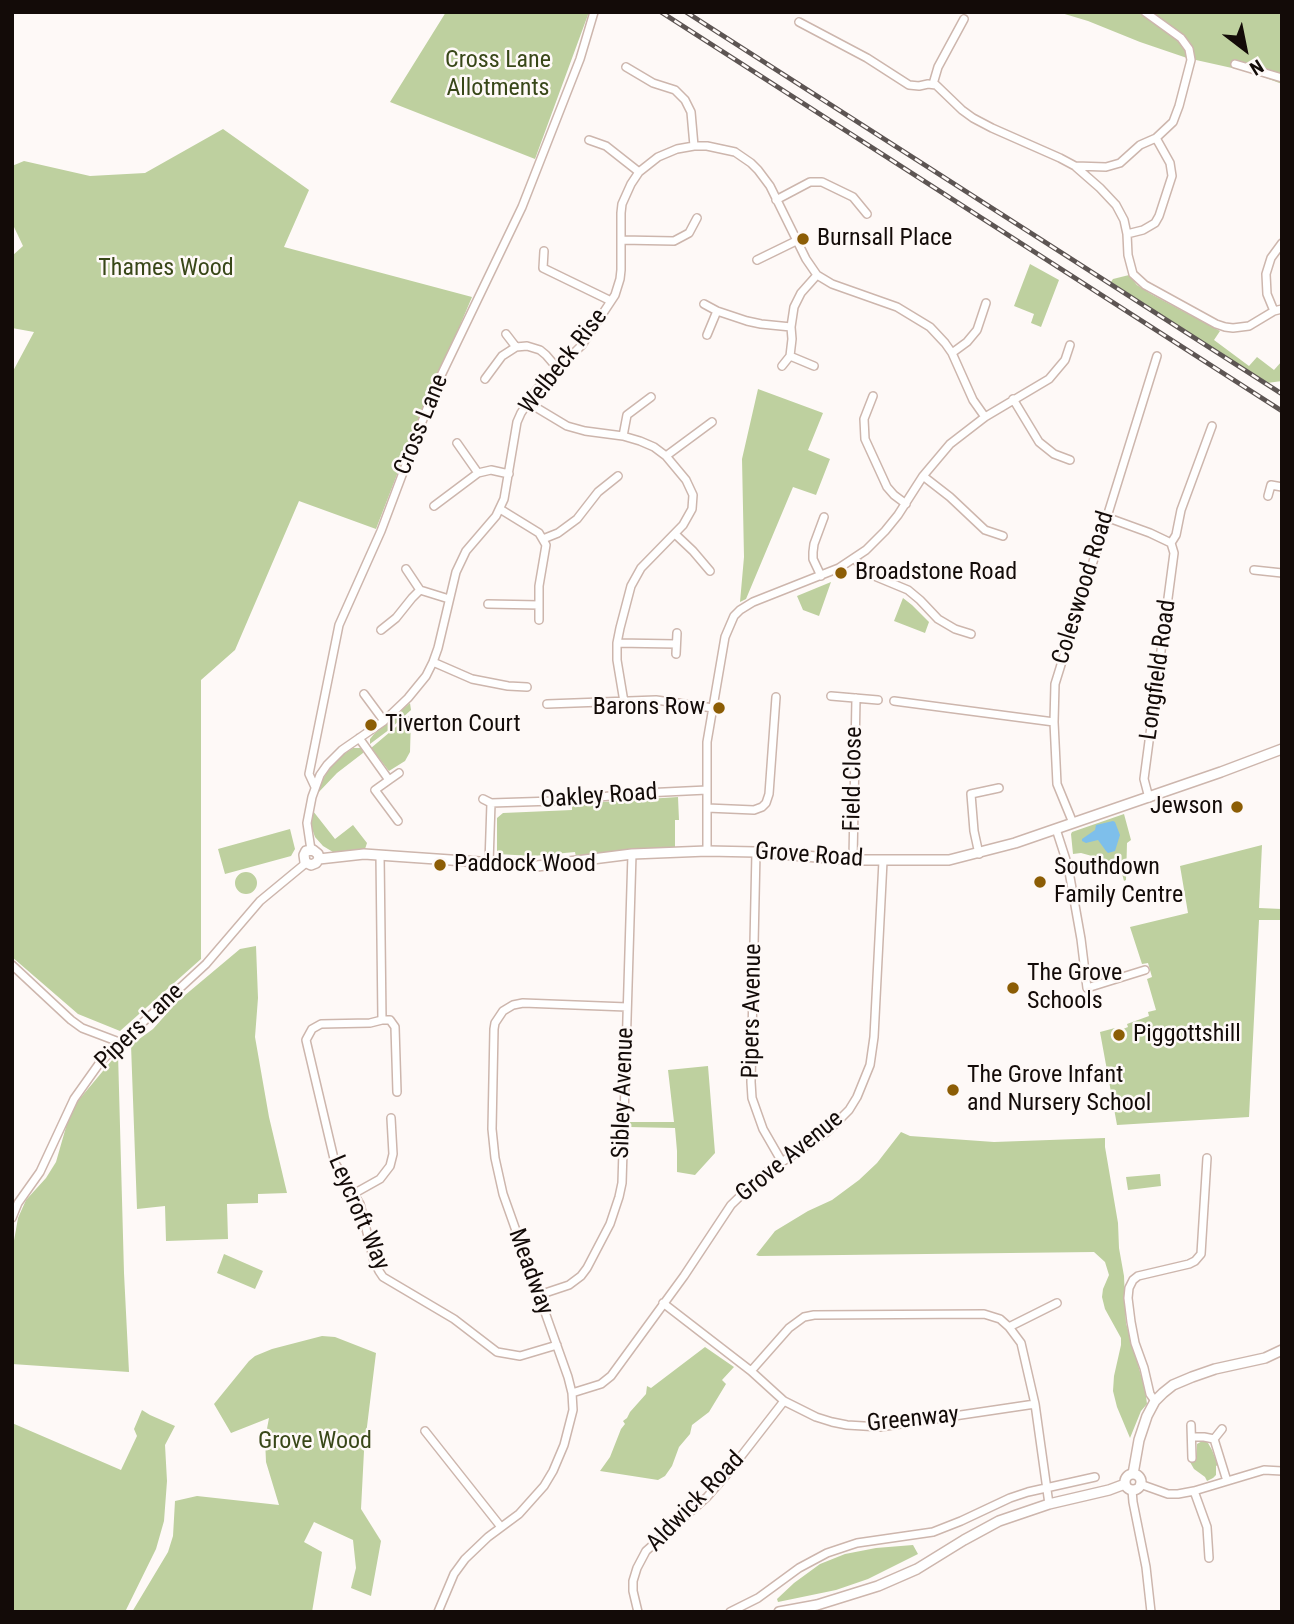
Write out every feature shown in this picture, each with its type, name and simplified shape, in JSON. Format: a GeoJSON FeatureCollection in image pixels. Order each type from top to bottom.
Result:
{"type":"FeatureCollection","features":[{"type":"Feature","properties":{"kind":"street","name":"Cross Lane"},"geometry":{"type":"LineString","coordinates":[[311,849],[307,822],[315,787],[309,774],[339,625],[381,531],[434,390],[522,207],[580,59],[594,12]]}},
{"type":"Feature","properties":{"kind":"street"},"geometry":{"type":"LineString","coordinates":[[1075,166],[1113,166],[1140,145],[1156,138],[1176,116],[1191,60],[1189,49],[1181,38],[1145,12]]}},
{"type":"Feature","properties":{"kind":"street"},"geometry":{"type":"LineString","coordinates":[[933,84],[938,67],[964,19]]}},
{"type":"Feature","properties":{"kind":"street"},"geometry":{"type":"LineString","coordinates":[[799,22],[867,58],[909,85],[933,84],[973,118],[1075,166],[1116,205],[1124,220],[1133,274],[1145,285],[1216,324],[1233,328],[1249,326],[1278,310],[1267,293],[1266,274],[1271,258],[1282,243]]}},
{"type":"Feature","properties":{"kind":"street"},"geometry":{"type":"LineString","coordinates":[[1235,64],[1282,78]]}},
{"type":"Feature","properties":{"kind":"street"},"geometry":{"type":"LineString","coordinates":[[626,67],[653,83],[675,90],[685,100],[691,112],[694,146]]}},
{"type":"Feature","properties":{"kind":"street"},"geometry":{"type":"LineString","coordinates":[[1127,234],[1143,230],[1155,223],[1172,176],[1170,163],[1156,138]]}},
{"type":"Feature","properties":{"kind":"street"},"geometry":{"type":"LineString","coordinates":[[589,140],[606,146],[639,172]]}},
{"type":"Feature","properties":{"kind":"street","name":"Welbeck Rise"},"geometry":{"type":"LineString","coordinates":[[315,787],[320,775],[335,756],[384,721],[418,687],[433,662],[456,572],[466,551],[491,523],[504,499],[517,422],[537,388],[582,345],[611,301],[620,279],[622,204],[639,172],[657,157],[694,146],[717,147],[743,156],[758,170],[817,275]]}},
{"type":"Feature","properties":{"kind":"street"},"geometry":{"type":"LineString","coordinates":[[776,200],[810,182],[822,181],[853,197],[867,215]]}},
{"type":"Feature","properties":{"kind":"street"},"geometry":{"type":"LineString","coordinates":[[621,240],[674,242],[689,233],[697,218]]}},
{"type":"Feature","properties":{"kind":"street"},"geometry":{"type":"LineString","coordinates":[[757,260],[796,241]]}},
{"type":"Feature","properties":{"kind":"street"},"geometry":{"type":"LineString","coordinates":[[544,251],[543,268],[611,301]]}},
{"type":"Feature","properties":{"kind":"street"},"geometry":{"type":"LineString","coordinates":[[782,366],[790,356],[790,327],[797,299],[817,275],[832,284],[897,307],[930,327],[952,353],[973,400],[985,417]]}},
{"type":"Feature","properties":{"kind":"street"},"geometry":{"type":"LineString","coordinates":[[952,353],[977,330],[986,303]]}},
{"type":"Feature","properties":{"kind":"street"},"geometry":{"type":"LineString","coordinates":[[704,304],[716,311],[761,324],[790,327]]}},
{"type":"Feature","properties":{"kind":"street"},"geometry":{"type":"LineString","coordinates":[[707,335],[716,311]]}},
{"type":"Feature","properties":{"kind":"street"},"geometry":{"type":"LineString","coordinates":[[506,334],[516,347]]}},
{"type":"Feature","properties":{"kind":"street"},"geometry":{"type":"LineString","coordinates":[[707,851],[708,742],[725,637],[734,616],[753,603],[821,576],[854,558],[885,531],[923,476],[950,444],[985,417],[1049,379],[1065,360],[1070,345]]}},
{"type":"Feature","properties":{"kind":"street"},"geometry":{"type":"LineString","coordinates":[[485,379],[502,356],[516,347],[527,346],[540,350],[558,369]]}},
{"type":"Feature","properties":{"kind":"street"},"geometry":{"type":"LineString","coordinates":[[790,356],[814,366]]}},
{"type":"Feature","properties":{"kind":"street","name":"Coleswood Road"},"geometry":{"type":"LineString","coordinates":[[1073,823],[1057,784],[1055,684],[1157,356]]}},
{"type":"Feature","properties":{"kind":"street"},"geometry":{"type":"LineString","coordinates":[[873,396],[864,419],[865,439],[887,487],[906,504]]}},
{"type":"Feature","properties":{"kind":"street"},"geometry":{"type":"LineString","coordinates":[[623,436],[627,415],[651,397]]}},
{"type":"Feature","properties":{"kind":"street"},"geometry":{"type":"LineString","coordinates":[[1013,399],[1039,442],[1054,454],[1070,460]]}},
{"type":"Feature","properties":{"kind":"street"},"geometry":{"type":"LineString","coordinates":[[527,402],[567,426],[623,436],[654,447],[666,456],[686,480],[693,495],[692,509],[683,525],[651,557],[631,586],[617,643],[624,702]]}},
{"type":"Feature","properties":{"kind":"street"},"geometry":{"type":"LineString","coordinates":[[666,456],[712,422]]}},
{"type":"Feature","properties":{"kind":"street","name":"Longfield Road"},"geometry":{"type":"LineString","coordinates":[[1149,798],[1144,779],[1174,554],[1171,543],[1212,426]]}},
{"type":"Feature","properties":{"kind":"street"},"geometry":{"type":"LineString","coordinates":[[457,443],[478,473]]}},
{"type":"Feature","properties":{"kind":"street"},"geometry":{"type":"LineString","coordinates":[[434,506],[478,473],[491,470],[509,474]]}},
{"type":"Feature","properties":{"kind":"street"},"geometry":{"type":"LineString","coordinates":[[543,539],[570,525],[598,492],[618,476]]}},
{"type":"Feature","properties":{"kind":"street"},"geometry":{"type":"LineString","coordinates":[[923,476],[985,530],[1003,536]]}},
{"type":"Feature","properties":{"kind":"street"},"geometry":{"type":"LineString","coordinates":[[1268,496],[1271,485],[1282,488]]}},
{"type":"Feature","properties":{"kind":"street"},"geometry":{"type":"LineString","coordinates":[[500,509],[539,533],[546,545],[539,586],[539,621]]}},
{"type":"Feature","properties":{"kind":"street"},"geometry":{"type":"LineString","coordinates":[[821,576],[813,559],[813,552],[824,517]]}},
{"type":"Feature","properties":{"kind":"street"},"geometry":{"type":"LineString","coordinates":[[1106,517],[1171,543]]}},
{"type":"Feature","properties":{"kind":"street"},"geometry":{"type":"LineString","coordinates":[[675,534],[710,571]]}},
{"type":"Feature","properties":{"kind":"street"},"geometry":{"type":"LineString","coordinates":[[854,558],[871,576],[908,590],[938,619],[971,634]]}},
{"type":"Feature","properties":{"kind":"street"},"geometry":{"type":"LineString","coordinates":[[406,569],[420,590],[449,598]]}},
{"type":"Feature","properties":{"kind":"street"},"geometry":{"type":"LineString","coordinates":[[1254,570],[1282,573]]}},
{"type":"Feature","properties":{"kind":"street"},"geometry":{"type":"LineString","coordinates":[[381,630],[396,618],[420,590]]}},
{"type":"Feature","properties":{"kind":"street"},"geometry":{"type":"LineString","coordinates":[[488,604],[539,605]]}},
{"type":"Feature","properties":{"kind":"street"},"geometry":{"type":"LineString","coordinates":[[676,654],[677,633]]}},
{"type":"Feature","properties":{"kind":"street"},"geometry":{"type":"LineString","coordinates":[[617,643],[676,644]]}},
{"type":"Feature","properties":{"kind":"street"},"geometry":{"type":"LineString","coordinates":[[433,662],[472,679],[527,687]]}},
{"type":"Feature","properties":{"kind":"street"},"geometry":{"type":"LineString","coordinates":[[364,694],[384,721]]}},
{"type":"Feature","properties":{"kind":"street","name":"Field Close"},"geometry":{"type":"LineString","coordinates":[[831,696],[878,700]]}},
{"type":"Feature","properties":{"kind":"street"},"geometry":{"type":"LineString","coordinates":[[707,808],[754,810],[766,803],[769,794],[776,697]]}},
{"type":"Feature","properties":{"kind":"street","name":"Field Close"},"geometry":{"type":"LineString","coordinates":[[853,860],[856,698]]}},
{"type":"Feature","properties":{"kind":"street"},"geometry":{"type":"LineString","coordinates":[[547,704],[656,700],[713,708]]}},
{"type":"Feature","properties":{"kind":"street"},"geometry":{"type":"LineString","coordinates":[[894,701],[1054,722]]}},
{"type":"Feature","properties":{"kind":"street"},"geometry":{"type":"LineString","coordinates":[[359,738],[389,780]]}},
{"type":"Feature","properties":{"kind":"street","name":"Grove Road"},"geometry":{"type":"LineString","coordinates":[[306,863],[314,864],[319,859],[364,854],[537,866],[632,854],[707,851],[853,860],[949,860],[979,854],[1149,798],[1282,749]]}},
{"type":"Feature","properties":{"kind":"street"},"geometry":{"type":"LineString","coordinates":[[398,821],[375,790],[399,773]]}},
{"type":"Feature","properties":{"kind":"street"},"geometry":{"type":"LineString","coordinates":[[979,854],[971,794],[999,788]]}},
{"type":"Feature","properties":{"kind":"street","name":"Oakley Road"},"geometry":{"type":"LineString","coordinates":[[483,799],[491,803],[554,801],[707,790]]}},
{"type":"Feature","properties":{"kind":"street"},"geometry":{"type":"LineString","coordinates":[[489,863],[491,803]]}},
{"type":"Feature","properties":{"kind":"street"},"geometry":{"type":"LineString","coordinates":[[1056,829],[1071,877],[1087,988],[1145,970]]}},
{"type":"Feature","properties":{"kind":"street"},"geometry":{"type":"LineString","coordinates":[[306,863],[304,855],[311,849],[317,852],[319,859]]}},
{"type":"Feature","properties":{"kind":"street","name":"Pipers Avenue"},"geometry":{"type":"LineString","coordinates":[[756,852],[752,1098],[760,1121],[782,1162]]}},
{"type":"Feature","properties":{"kind":"street","name":"Sibley Avenue"},"geometry":{"type":"LineString","coordinates":[[539,1295],[569,1285],[587,1268],[616,1208],[622,1183],[632,854]]}},
{"type":"Feature","properties":{"kind":"street"},"geometry":{"type":"LineString","coordinates":[[380,855],[382,1020],[390,1020],[395,1027],[397,1092]]}},
{"type":"Feature","properties":{"kind":"street","name":"Grove Avenue"},"geometry":{"type":"LineString","coordinates":[[572,1393],[606,1381],[684,1276],[730,1205],[761,1177],[814,1142],[840,1120],[857,1097],[870,1065],[874,1037],[883,861]]}},
{"type":"Feature","properties":{"kind":"street","name":"Pipers Lane"},"geometry":{"type":"LineString","coordinates":[[12,1218],[18,1203],[40,1172],[74,1099],[100,1061],[206,964],[260,901],[306,863]]}},
{"type":"Feature","properties":{"kind":"street"},"geometry":{"type":"LineString","coordinates":[[12,965],[82,1028],[119,1042]]}},
{"type":"Feature","properties":{"kind":"street","name":"Meadway"},"geometry":{"type":"LineString","coordinates":[[438,1612],[454,1574],[465,1559],[534,1499],[553,1471],[564,1446],[572,1410],[572,1393],[503,1194],[495,1157],[492,1129],[495,1023],[503,1011],[523,1003],[626,1007]]}},
{"type":"Feature","properties":{"kind":"street","name":"Leycroft Way"},"geometry":{"type":"LineString","coordinates":[[382,1020],[370,1023],[321,1024],[312,1029],[306,1040],[335,1163],[360,1204],[374,1261],[383,1277],[454,1319],[497,1352],[520,1356],[557,1345]]}},
{"type":"Feature","properties":{"kind":"street"},"geometry":{"type":"LineString","coordinates":[[355,1193],[380,1178],[390,1166],[393,1154],[391,1118]]}},
{"type":"Feature","properties":{"kind":"street"},"geometry":{"type":"LineString","coordinates":[[1156,1402],[1148,1388],[1135,1343],[1129,1288],[1138,1276],[1189,1264],[1201,1254],[1207,1158]]}},
{"type":"Feature","properties":{"kind":"street","name":"Greenway"},"geometry":{"type":"LineString","coordinates":[[663,1303],[785,1401],[832,1422],[880,1427],[1035,1404]]}},
{"type":"Feature","properties":{"kind":"street"},"geometry":{"type":"LineString","coordinates":[[1009,1327],[1057,1303]]}},
{"type":"Feature","properties":{"kind":"street"},"geometry":{"type":"LineString","coordinates":[[751,1371],[789,1328],[804,1317],[984,1314],[1000,1319],[1021,1343],[1035,1404],[1049,1504]]}},
{"type":"Feature","properties":{"kind":"street"},"geometry":{"type":"LineString","coordinates":[[1151,1612],[1146,1567],[1133,1502],[1133,1486],[1127,1477],[1133,1474],[1139,1440],[1147,1416],[1156,1402],[1173,1385],[1215,1369],[1265,1358],[1282,1350]]}},
{"type":"Feature","properties":{"kind":"street","name":"Aldwick Road"},"geometry":{"type":"LineString","coordinates":[[638,1612],[633,1581],[646,1551],[707,1497],[785,1401]]}},
{"type":"Feature","properties":{"kind":"street"},"geometry":{"type":"LineString","coordinates":[[1191,1425],[1192,1458]]}},
{"type":"Feature","properties":{"kind":"street"},"geometry":{"type":"LineString","coordinates":[[1214,1439],[1222,1429]]}},
{"type":"Feature","properties":{"kind":"street"},"geometry":{"type":"LineString","coordinates":[[425,1431],[501,1527]]}},
{"type":"Feature","properties":{"kind":"street"},"geometry":{"type":"LineString","coordinates":[[1192,1437],[1214,1439]]}},
{"type":"Feature","properties":{"kind":"street"},"geometry":{"type":"LineString","coordinates":[[1214,1439],[1227,1481]]}},
{"type":"Feature","properties":{"kind":"street"},"geometry":{"type":"LineString","coordinates":[[779,1612],[817,1605],[904,1576],[999,1521],[1049,1504],[1133,1486],[1178,1494],[1264,1470],[1282,1471]]}},
{"type":"Feature","properties":{"kind":"street"},"geometry":{"type":"LineString","coordinates":[[730,1612],[758,1598],[799,1568],[827,1553],[857,1543],[933,1532],[1010,1498],[1095,1476]]}},
{"type":"Feature","properties":{"kind":"street"},"geometry":{"type":"LineString","coordinates":[[1194,1491],[1207,1527],[1209,1558]]}},
{"type":"Feature","properties":{"kind":"green space","name":"Cross Lane Allotments"},"geometry":{"type":"Polygon","coordinates":[[[446,12],[589,12],[535,159],[390,102],[446,12]]]}},
{"type":"Feature","properties":{"kind":"green space"},"geometry":{"type":"Polygon","coordinates":[[[1058,12],[1282,12],[1282,84],[1250,72],[1187,58],[1058,12]]]}},
{"type":"Feature","properties":{"kind":"green space","name":"Thames Wood"},"geometry":{"type":"Polygon","coordinates":[[[223,129],[309,190],[284,247],[472,297],[432,384],[376,529],[299,501],[235,650],[201,680],[201,959],[120,1031],[78,1014],[12,957],[12,373],[34,332],[12,328],[12,256],[23,246],[14,227],[12,213],[12,166],[24,161],[90,176],[145,173],[223,129]]]}},
{"type":"Feature","properties":{"kind":"green space"},"geometry":{"type":"Polygon","coordinates":[[[1030,264],[1059,280],[1041,327],[1031,323],[1034,314],[1014,306],[1030,264]]]}},
{"type":"Feature","properties":{"kind":"green space"},"geometry":{"type":"Polygon","coordinates":[[[1129,275],[1137,285],[1151,294],[1220,331],[1214,340],[1249,366],[1257,357],[1274,370],[1282,361],[1282,381],[1267,383],[1111,282],[1129,275]]]}},
{"type":"Feature","properties":{"kind":"green space"},"geometry":{"type":"Polygon","coordinates":[[[758,389],[823,413],[808,450],[830,459],[816,495],[793,487],[746,599],[740,602],[744,557],[742,459],[758,389]]]}},
{"type":"Feature","properties":{"kind":"green space"},"geometry":{"type":"Polygon","coordinates":[[[831,582],[819,616],[803,610],[797,596],[831,582]]]}},
{"type":"Feature","properties":{"kind":"green space"},"geometry":{"type":"Polygon","coordinates":[[[903,598],[929,622],[925,633],[894,621],[903,598]]]}},
{"type":"Feature","properties":{"kind":"green space"},"geometry":{"type":"Polygon","coordinates":[[[410,703],[411,710],[370,744],[374,734],[410,703]]]}},
{"type":"Feature","properties":{"kind":"green space"},"geometry":{"type":"Polygon","coordinates":[[[409,716],[410,752],[405,761],[389,771],[371,748],[409,716]]]}},
{"type":"Feature","properties":{"kind":"green space"},"geometry":{"type":"Polygon","coordinates":[[[353,748],[361,748],[363,753],[337,773],[317,794],[327,772],[338,758],[353,748]]]}},
{"type":"Feature","properties":{"kind":"green space"},"geometry":{"type":"Polygon","coordinates":[[[678,797],[679,820],[675,820],[675,848],[576,857],[575,852],[533,856],[497,854],[497,818],[503,813],[572,810],[572,804],[678,797]]]}},
{"type":"Feature","properties":{"kind":"green space"},"geometry":{"type":"Polygon","coordinates":[[[313,811],[335,839],[353,825],[367,843],[365,849],[341,853],[323,846],[315,837],[311,826],[313,811]]]}},
{"type":"Feature","properties":{"kind":"green space"},"geometry":{"type":"Polygon","coordinates":[[[1124,814],[1131,840],[1127,843],[1124,881],[1118,859],[1106,862],[1081,853],[1073,854],[1071,834],[1124,814]]]}},
{"type":"Feature","properties":{"kind":"green space"},"geometry":{"type":"Polygon","coordinates":[[[290,829],[295,849],[291,856],[225,874],[218,849],[290,829]]]}},
{"type":"Feature","properties":{"kind":"green space"},"geometry":{"type":"Polygon","coordinates":[[[1262,845],[1259,908],[1282,909],[1282,920],[1259,920],[1249,1117],[1117,1125],[1100,1032],[1115,1028],[1116,1032],[1128,1027],[1127,1024],[1149,1016],[1148,1012],[1156,1010],[1147,979],[1152,977],[1148,963],[1142,964],[1130,927],[1188,913],[1180,866],[1262,845]]]}},
{"type":"Feature","properties":{"kind":"green space"},"geometry":{"type":"Polygon","coordinates":[[[246,872],[254,875],[257,883],[254,891],[246,894],[238,891],[235,883],[238,875],[246,872]]]}},
{"type":"Feature","properties":{"kind":"green space"},"geometry":{"type":"Polygon","coordinates":[[[256,946],[258,998],[255,1037],[269,1117],[287,1193],[258,1194],[258,1203],[227,1204],[228,1239],[166,1241],[165,1206],[137,1209],[131,1045],[153,1029],[178,1001],[240,949],[256,946]]]}},
{"type":"Feature","properties":{"kind":"green space"},"geometry":{"type":"Polygon","coordinates":[[[118,1053],[129,1372],[12,1364],[12,1252],[18,1218],[26,1200],[56,1162],[68,1120],[77,1102],[118,1053]]]}},
{"type":"Feature","properties":{"kind":"green space"},"geometry":{"type":"Polygon","coordinates":[[[708,1066],[715,1153],[695,1175],[677,1172],[675,1128],[629,1127],[629,1122],[674,1122],[668,1070],[708,1066]]]}},
{"type":"Feature","properties":{"kind":"green space"},"geometry":{"type":"Polygon","coordinates":[[[901,1132],[910,1136],[994,1142],[1105,1138],[1118,1223],[1126,1323],[1147,1404],[1141,1411],[1130,1438],[1113,1391],[1121,1338],[1105,1309],[1102,1297],[1109,1275],[1105,1262],[1094,1252],[756,1255],[775,1231],[832,1200],[859,1180],[877,1163],[901,1132]]]}},
{"type":"Feature","properties":{"kind":"green space"},"geometry":{"type":"Polygon","coordinates":[[[1160,1174],[1161,1186],[1128,1190],[1126,1177],[1160,1174]]]}},
{"type":"Feature","properties":{"kind":"green space"},"geometry":{"type":"Polygon","coordinates":[[[224,1254],[263,1271],[255,1289],[217,1273],[224,1254]]]}},
{"type":"Feature","properties":{"kind":"green space","name":"Grove Wood"},"geometry":{"type":"Polygon","coordinates":[[[322,1336],[335,1337],[376,1353],[364,1451],[361,1509],[381,1541],[371,1596],[351,1588],[356,1568],[353,1540],[314,1522],[304,1542],[322,1552],[312,1612],[132,1612],[168,1552],[173,1536],[175,1501],[197,1496],[279,1505],[266,1462],[265,1439],[269,1418],[231,1433],[214,1404],[255,1356],[322,1336]]]}},
{"type":"Feature","properties":{"kind":"green space"},"geometry":{"type":"Polygon","coordinates":[[[705,1347],[734,1367],[722,1380],[726,1384],[709,1412],[692,1425],[690,1434],[679,1447],[665,1476],[658,1480],[600,1471],[610,1457],[625,1424],[623,1421],[646,1394],[647,1386],[651,1388],[705,1347]]]}},
{"type":"Feature","properties":{"kind":"green space"},"geometry":{"type":"Polygon","coordinates":[[[142,1410],[175,1426],[165,1445],[167,1481],[164,1521],[156,1549],[125,1612],[12,1612],[12,1423],[121,1470],[137,1436],[134,1429],[142,1410]]]}},
{"type":"Feature","properties":{"kind":"green space"},"geometry":{"type":"Polygon","coordinates":[[[1204,1440],[1218,1465],[1216,1475],[1207,1481],[1190,1462],[1196,1459],[1197,1444],[1204,1440]]]}},
{"type":"Feature","properties":{"kind":"green space"},"geometry":{"type":"Polygon","coordinates":[[[913,1545],[918,1554],[868,1579],[836,1590],[778,1602],[777,1599],[794,1583],[820,1564],[845,1554],[913,1545]]]}},
{"type":"Feature","properties":{"kind":"water"},"geometry":{"type":"Polygon","coordinates":[[[1113,821],[1120,835],[1115,851],[1108,853],[1098,840],[1086,843],[1082,841],[1095,830],[1096,825],[1113,821]]]}},
{"type":"Feature","properties":{"kind":"railway"},"geometry":{"type":"LineString","coordinates":[[661,12],[1282,411]]}},
{"type":"Feature","properties":{"kind":"railway"},"geometry":{"type":"LineString","coordinates":[[686,12],[1282,394]]}},
{"type":"Feature","properties":{"kind":"place","name":"Burnsall Place"},"geometry":{"type":"Point","coordinates":[803,239]}},
{"type":"Feature","properties":{"kind":"place","name":"Broadstone Road"},"geometry":{"type":"Point","coordinates":[841,573]}},
{"type":"Feature","properties":{"kind":"place","name":"Barons Row"},"geometry":{"type":"Point","coordinates":[719,708]}},
{"type":"Feature","properties":{"kind":"place","name":"Tiverton Court"},"geometry":{"type":"Point","coordinates":[371,725]}},
{"type":"Feature","properties":{"kind":"place","name":"Jewson"},"geometry":{"type":"Point","coordinates":[1237,807]}},
{"type":"Feature","properties":{"kind":"place","name":"Paddock Wood"},"geometry":{"type":"Point","coordinates":[440,865]}},
{"type":"Feature","properties":{"kind":"place","name":"Southdown Family Centre"},"geometry":{"type":"Point","coordinates":[1040,882]}},
{"type":"Feature","properties":{"kind":"place","name":"The Grove Schools"},"geometry":{"type":"Point","coordinates":[1013,988]}},
{"type":"Feature","properties":{"kind":"place","name":"Piggottshill"},"geometry":{"type":"Point","coordinates":[1119,1035]}},
{"type":"Feature","properties":{"kind":"place","name":"The Grove Infant and Nursery School"},"geometry":{"type":"Point","coordinates":[953,1090]}}]}
